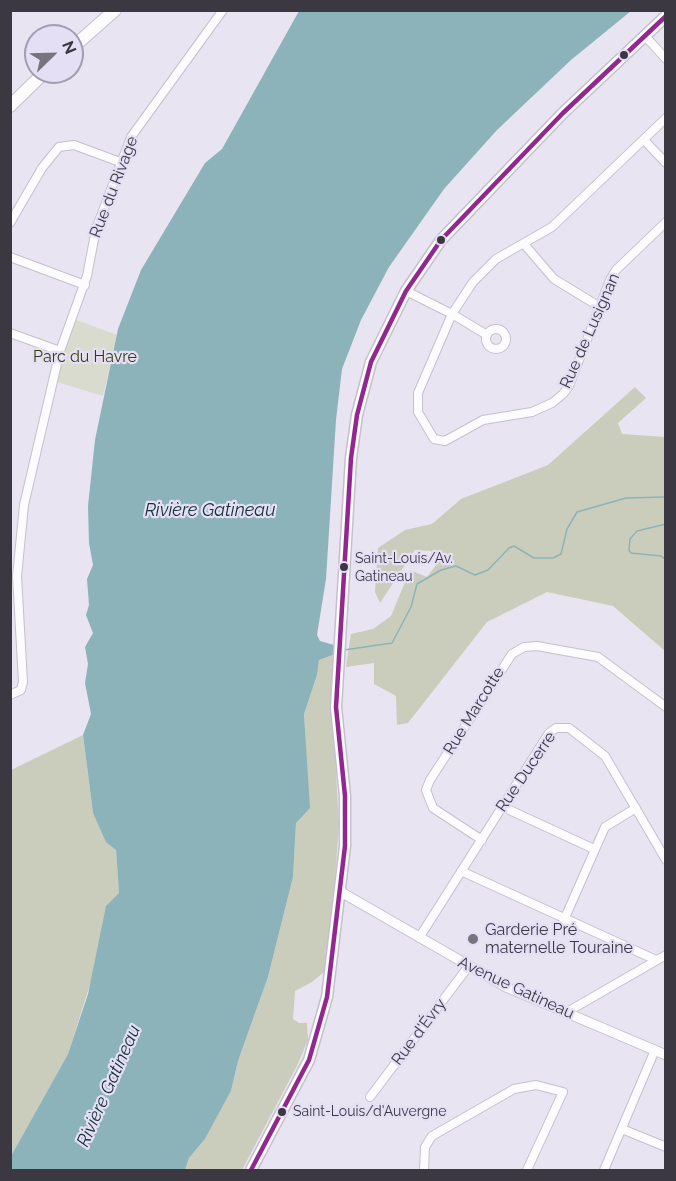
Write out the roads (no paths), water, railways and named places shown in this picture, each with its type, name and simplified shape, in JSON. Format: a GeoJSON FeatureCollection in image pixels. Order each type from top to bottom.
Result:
{"type":"FeatureCollection","features":[{"type":"Feature","properties":{"kind":"main road"},"geometry":{"type":"LineString","coordinates":[[84,38],[116,10]]}},
{"type":"Feature","properties":{"kind":"main road"},"geometry":{"type":"LineString","coordinates":[[251,1170],[309,1060],[327,997],[341,892],[346,824],[336,716],[351,458],[357,415],[371,362],[406,291],[441,240],[484,192],[666,16]]}},
{"type":"Feature","properties":{"kind":"main road"},"geometry":{"type":"LineString","coordinates":[[10,106],[33,84]]}},
{"type":"Feature","properties":{"kind":"street","name":"Rue du Rivage"},"geometry":{"type":"LineString","coordinates":[[10,695],[21,690],[23,682],[14,576],[24,505],[60,351],[84,285],[94,238],[120,162],[141,120],[223,10]]}},
{"type":"Feature","properties":{"kind":"street"},"geometry":{"type":"LineString","coordinates":[[645,36],[666,59]]}},
{"type":"Feature","properties":{"kind":"street","name":"Rue de Lusignan"},"geometry":{"type":"LineString","coordinates":[[666,118],[552,227],[486,267],[452,314],[418,393],[417,402],[418,412],[427,428],[439,442],[483,420],[523,415],[552,403],[570,386],[616,270],[666,222]]}},
{"type":"Feature","properties":{"kind":"street"},"geometry":{"type":"LineString","coordinates":[[644,140],[666,164]]}},
{"type":"Feature","properties":{"kind":"street"},"geometry":{"type":"LineString","coordinates":[[10,223],[42,168],[59,147],[74,145],[120,162]]}},
{"type":"Feature","properties":{"kind":"street"},"geometry":{"type":"LineString","coordinates":[[524,244],[554,279],[600,307]]}},
{"type":"Feature","properties":{"kind":"street"},"geometry":{"type":"LineString","coordinates":[[10,257],[84,285]]}},
{"type":"Feature","properties":{"kind":"street"},"geometry":{"type":"LineString","coordinates":[[406,291],[487,335]]}},
{"type":"Feature","properties":{"kind":"street"},"geometry":{"type":"LineString","coordinates":[[10,333],[60,351]]}},
{"type":"Feature","properties":{"kind":"street","name":"Rue Marcotte"},"geometry":{"type":"LineString","coordinates":[[482,840],[433,808],[426,789],[512,654],[531,646],[598,657],[610,663],[666,707]]}},
{"type":"Feature","properties":{"kind":"street","name":"Rue Ducerre"},"geometry":{"type":"LineString","coordinates":[[419,938],[549,733],[556,728],[565,726],[604,756],[666,860]]}},
{"type":"Feature","properties":{"kind":"street"},"geometry":{"type":"LineString","coordinates":[[503,807],[594,849]]}},
{"type":"Feature","properties":{"kind":"street"},"geometry":{"type":"LineString","coordinates":[[564,920],[594,849],[608,824],[636,808]]}},
{"type":"Feature","properties":{"kind":"street"},"geometry":{"type":"LineString","coordinates":[[461,871],[564,920],[656,960]]}},
{"type":"Feature","properties":{"kind":"street","name":"Avenue Gatineau"},"geometry":{"type":"LineString","coordinates":[[341,892],[506,987],[666,1055]]}},
{"type":"Feature","properties":{"kind":"street"},"geometry":{"type":"LineString","coordinates":[[567,1012],[666,955]]}},
{"type":"Feature","properties":{"kind":"street","name":"Rue d'Évry"},"geometry":{"type":"LineString","coordinates":[[370,1097],[468,967]]}},
{"type":"Feature","properties":{"kind":"street"},"geometry":{"type":"LineString","coordinates":[[604,1170],[655,1050]]}},
{"type":"Feature","properties":{"kind":"street"},"geometry":{"type":"LineString","coordinates":[[424,1170],[425,1147],[432,1136],[514,1089],[536,1085],[563,1092],[527,1170]]}},
{"type":"Feature","properties":{"kind":"street"},"geometry":{"type":"LineString","coordinates":[[622,1129],[666,1147]]}},
{"type":"Feature","properties":{"kind":"water","name":"Rivière Gatineau"},"geometry":{"type":"Polygon","coordinates":[[[299,11],[631,11],[571,60],[497,130],[444,189],[389,267],[361,320],[342,369],[336,420],[326,579],[317,635],[320,641],[334,645],[334,651],[333,655],[319,660],[317,675],[304,714],[310,808],[296,823],[293,877],[268,977],[238,1061],[231,1091],[205,1139],[189,1158],[185,1170],[11,1170],[11,1156],[68,1054],[88,994],[106,906],[119,893],[116,850],[106,842],[93,813],[83,735],[91,714],[85,683],[88,664],[85,647],[93,633],[86,615],[89,605],[87,579],[93,565],[89,543],[88,506],[95,440],[118,329],[141,270],[205,163],[222,149],[299,11]]]}},
{"type":"Feature","properties":{"kind":"waterway"},"geometry":{"type":"LineString","coordinates":[[344,650],[392,643],[411,607],[417,584],[441,570],[456,566],[475,575],[488,570],[509,548],[514,546],[534,558],[553,558],[561,554],[567,529],[577,512],[626,498],[666,497]]}},
{"type":"Feature","properties":{"kind":"waterway"},"geometry":{"type":"LineString","coordinates":[[666,524],[637,531],[630,539],[629,550],[631,553],[661,556],[666,560]]}},
{"type":"Feature","properties":{"kind":"place","name":"Saint-Louis/Av. Gatineau"},"geometry":{"type":"Point","coordinates":[344,567]}},
{"type":"Feature","properties":{"kind":"place","name":"Garderie Pré maternelle Touraine"},"geometry":{"type":"Point","coordinates":[473,939]}},
{"type":"Feature","properties":{"kind":"place","name":"Saint-Louis/d'Auvergne"},"geometry":{"type":"Point","coordinates":[282,1112]}},
{"type":"Feature","properties":{"kind":"park label","name":"Parc du Havre"},"geometry":{"type":"Point","coordinates":[85,357]}}]}
